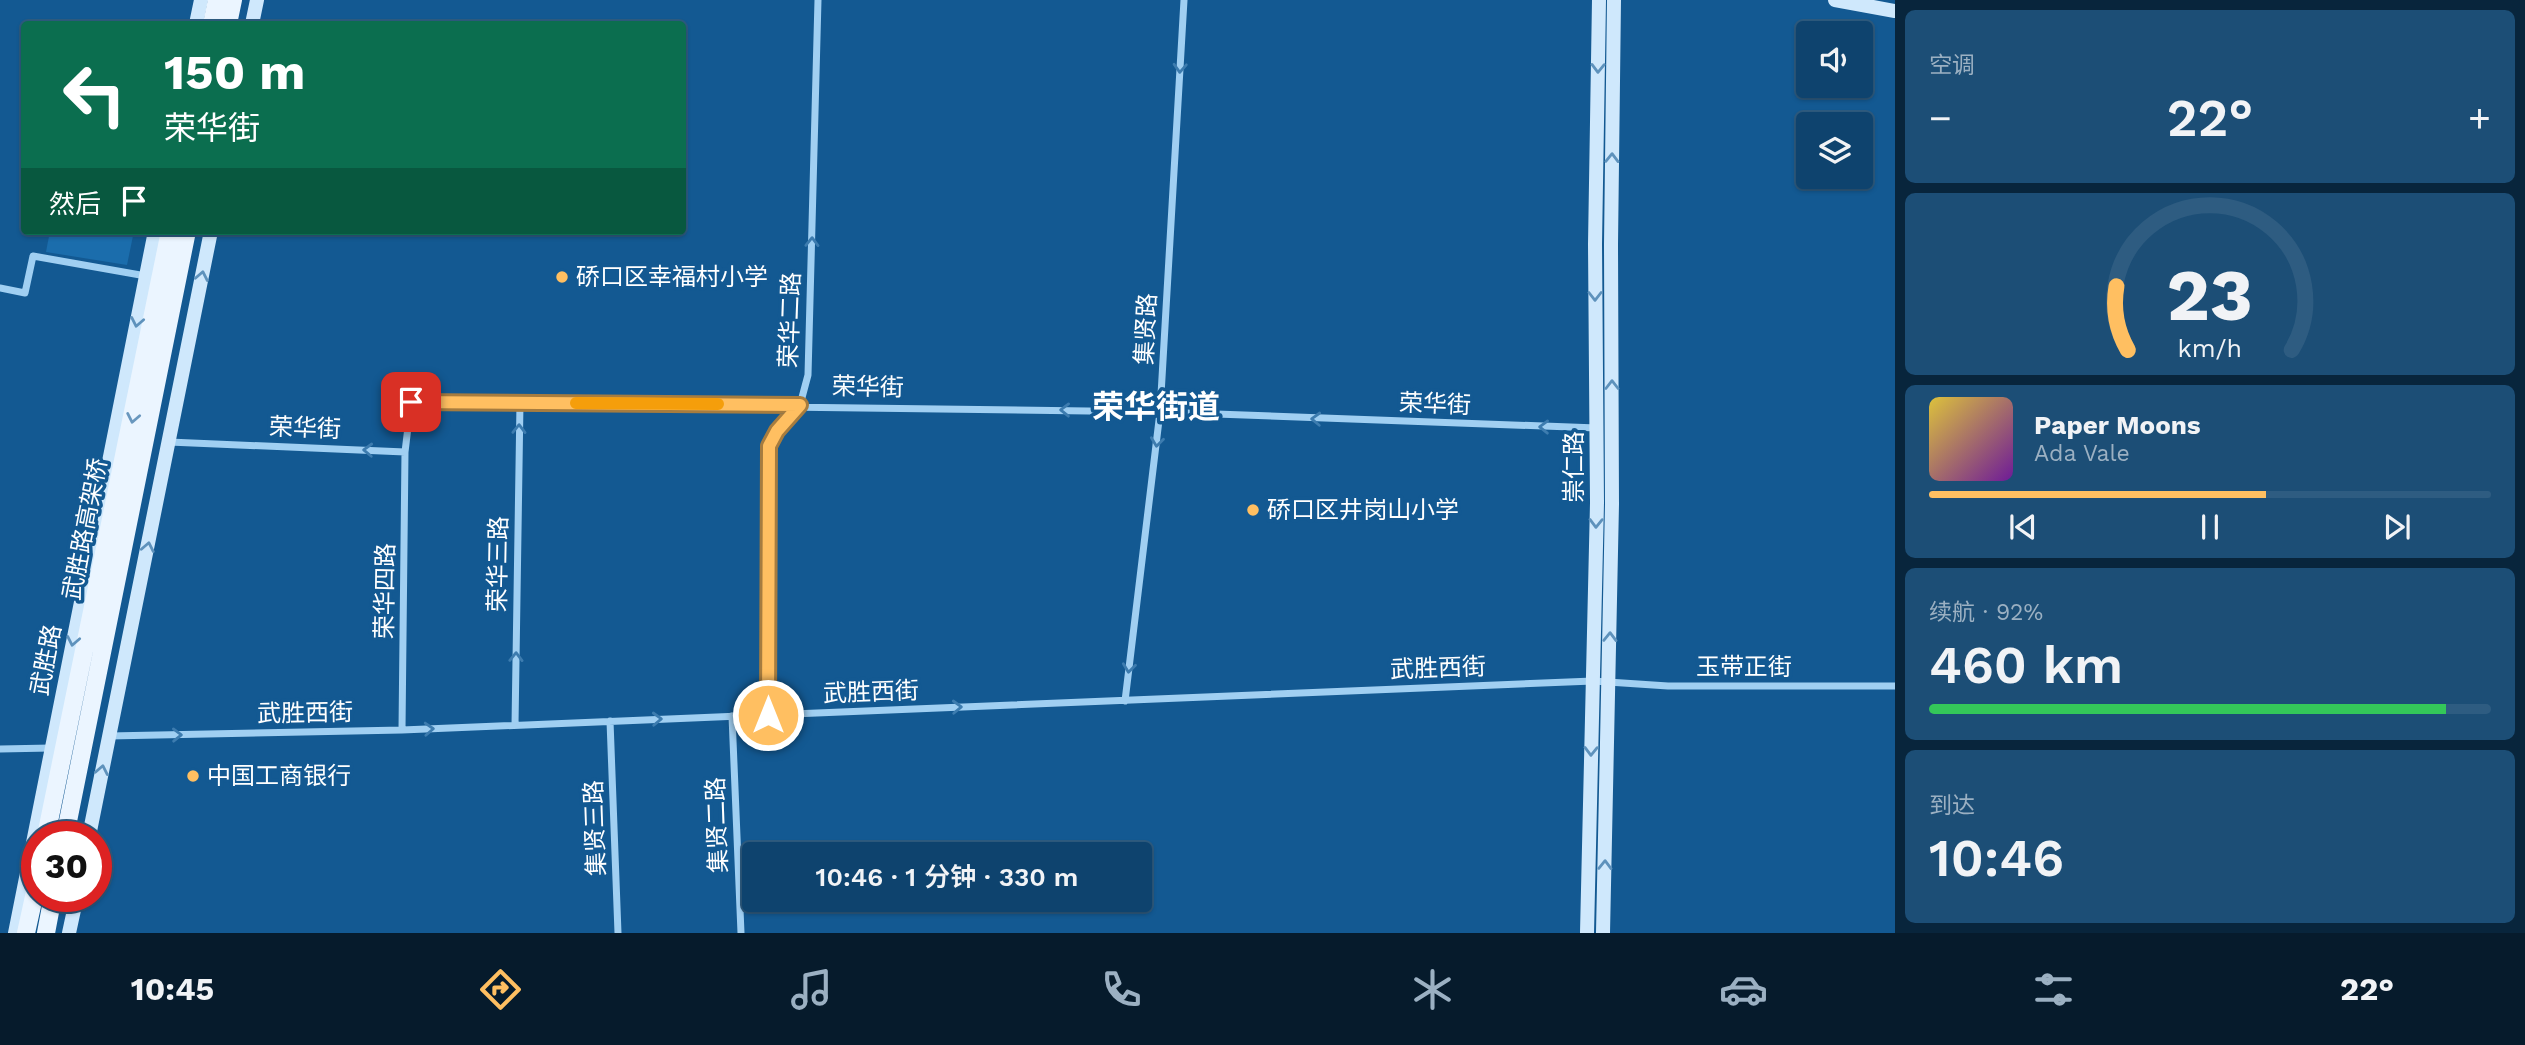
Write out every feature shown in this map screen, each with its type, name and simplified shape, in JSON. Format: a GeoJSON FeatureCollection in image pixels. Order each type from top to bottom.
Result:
{"type":"FeatureCollection","features":[{"type":"Feature","properties":{"kind":"main road"},"geometry":{"type":"LineString","coordinates":[[198,21],[201,0]]}},
{"type":"Feature","properties":{"kind":"main road"},"geometry":{"type":"LineString","coordinates":[[213,21],[217,0]]}},
{"type":"Feature","properties":{"kind":"main road"},"geometry":{"type":"LineString","coordinates":[[229,21],[233,0]]}},
{"type":"Feature","properties":{"kind":"main road"},"geometry":{"type":"LineString","coordinates":[[255,11],[268,0]]}},
{"type":"Feature","properties":{"kind":"main road","name":"崇仁路"},"geometry":{"type":"LineString","coordinates":[[1587,933],[1593,681],[1599,0]]}},
{"type":"Feature","properties":{"kind":"main road","name":"崇仁路"},"geometry":{"type":"LineString","coordinates":[[1604,933],[1615,0]]}},
{"type":"Feature","properties":{"kind":"main road"},"geometry":{"type":"LineString","coordinates":[[1835,0],[1895,11]]}},
{"type":"Feature","properties":{"kind":"main road","name":"武胜路"},"geometry":{"type":"LineString","coordinates":[[15,933],[154,235]]}},
{"type":"Feature","properties":{"kind":"main road","name":"武胜路高架桥"},"geometry":{"type":"LineString","coordinates":[[49,821],[169,235]]}},
{"type":"Feature","properties":{"kind":"main road","name":"武胜路高架桥"},"geometry":{"type":"LineString","coordinates":[[68,821],[186,235]]}},
{"type":"Feature","properties":{"kind":"main road"},"geometry":{"type":"LineString","coordinates":[[92,821],[210,235]]}},
{"type":"Feature","properties":{"kind":"main road"},"geometry":{"type":"LineString","coordinates":[[26,933],[31,912]]}},
{"type":"Feature","properties":{"kind":"main road"},"geometry":{"type":"LineString","coordinates":[[46,933],[50,912]]}},
{"type":"Feature","properties":{"kind":"main road"},"geometry":{"type":"LineString","coordinates":[[69,933],[74,912]]}},
{"type":"Feature","properties":{"kind":"street","name":"荣华二路"},"geometry":{"type":"LineString","coordinates":[[768,715],[769,446],[777,431],[800,405],[808,374],[818,0]]}},
{"type":"Feature","properties":{"kind":"street","name":"集贤路"},"geometry":{"type":"LineString","coordinates":[[1125,701],[1160,412],[1184,0]]}},
{"type":"Feature","properties":{"kind":"street"},"geometry":{"type":"LineString","coordinates":[[0,288],[25,293],[33,256],[146,276]]}},
{"type":"Feature","properties":{"kind":"street","name":"荣华街"},"geometry":{"type":"LineString","coordinates":[[169,442],[405,452],[411,402],[800,405],[1160,412],[1612,428]]}},
{"type":"Feature","properties":{"kind":"street","name":"荣华三路"},"geometry":{"type":"LineString","coordinates":[[515,725],[520,403]]}},
{"type":"Feature","properties":{"kind":"street","name":"荣华四路"},"geometry":{"type":"LineString","coordinates":[[402,730],[405,452]]}},
{"type":"Feature","properties":{"kind":"street","name":"武胜西街"},"geometry":{"type":"LineString","coordinates":[[109,736],[402,730],[1593,681]]}},
{"type":"Feature","properties":{"kind":"street","name":"玉带正街"},"geometry":{"type":"LineString","coordinates":[[1593,681],[1668,686],[1895,686]]}},
{"type":"Feature","properties":{"kind":"street","name":"集贤二路"},"geometry":{"type":"LineString","coordinates":[[732,716],[741,933]]}},
{"type":"Feature","properties":{"kind":"street","name":"集贤三路"},"geometry":{"type":"LineString","coordinates":[[610,721],[618,933]]}},
{"type":"Feature","properties":{"kind":"street"},"geometry":{"type":"LineString","coordinates":[[0,748],[52,748]]}},
{"type":"Feature","properties":{"kind":"shaded area"},"geometry":{"type":"Polygon","coordinates":[[[49,235],[133,235],[127,265],[46,252],[49,235]]]}},
{"type":"Feature","properties":{"kind":"slow traffic"},"geometry":{"type":"LineString","coordinates":[[576,403],[718,404]]}},
{"type":"Feature","properties":{"kind":"place","name":"硚口区幸福村小学"},"geometry":{"type":"Point","coordinates":[562,277]}},
{"type":"Feature","properties":{"kind":"place","name":"硚口区井岗山小学"},"geometry":{"type":"Point","coordinates":[1253,510]}},
{"type":"Feature","properties":{"kind":"place","name":"中国工商银行"},"geometry":{"type":"Point","coordinates":[193,776]}},
{"type":"Feature","properties":{"kind":"district","name":"荣华街道"},"geometry":{"type":"Point","coordinates":[1156,407]}},
{"type":"Feature","properties":{"kind":"route"},"geometry":{"type":"LineString","coordinates":[[411,402],[800,405],[777,431],[769,446],[768,715]]}}]}
